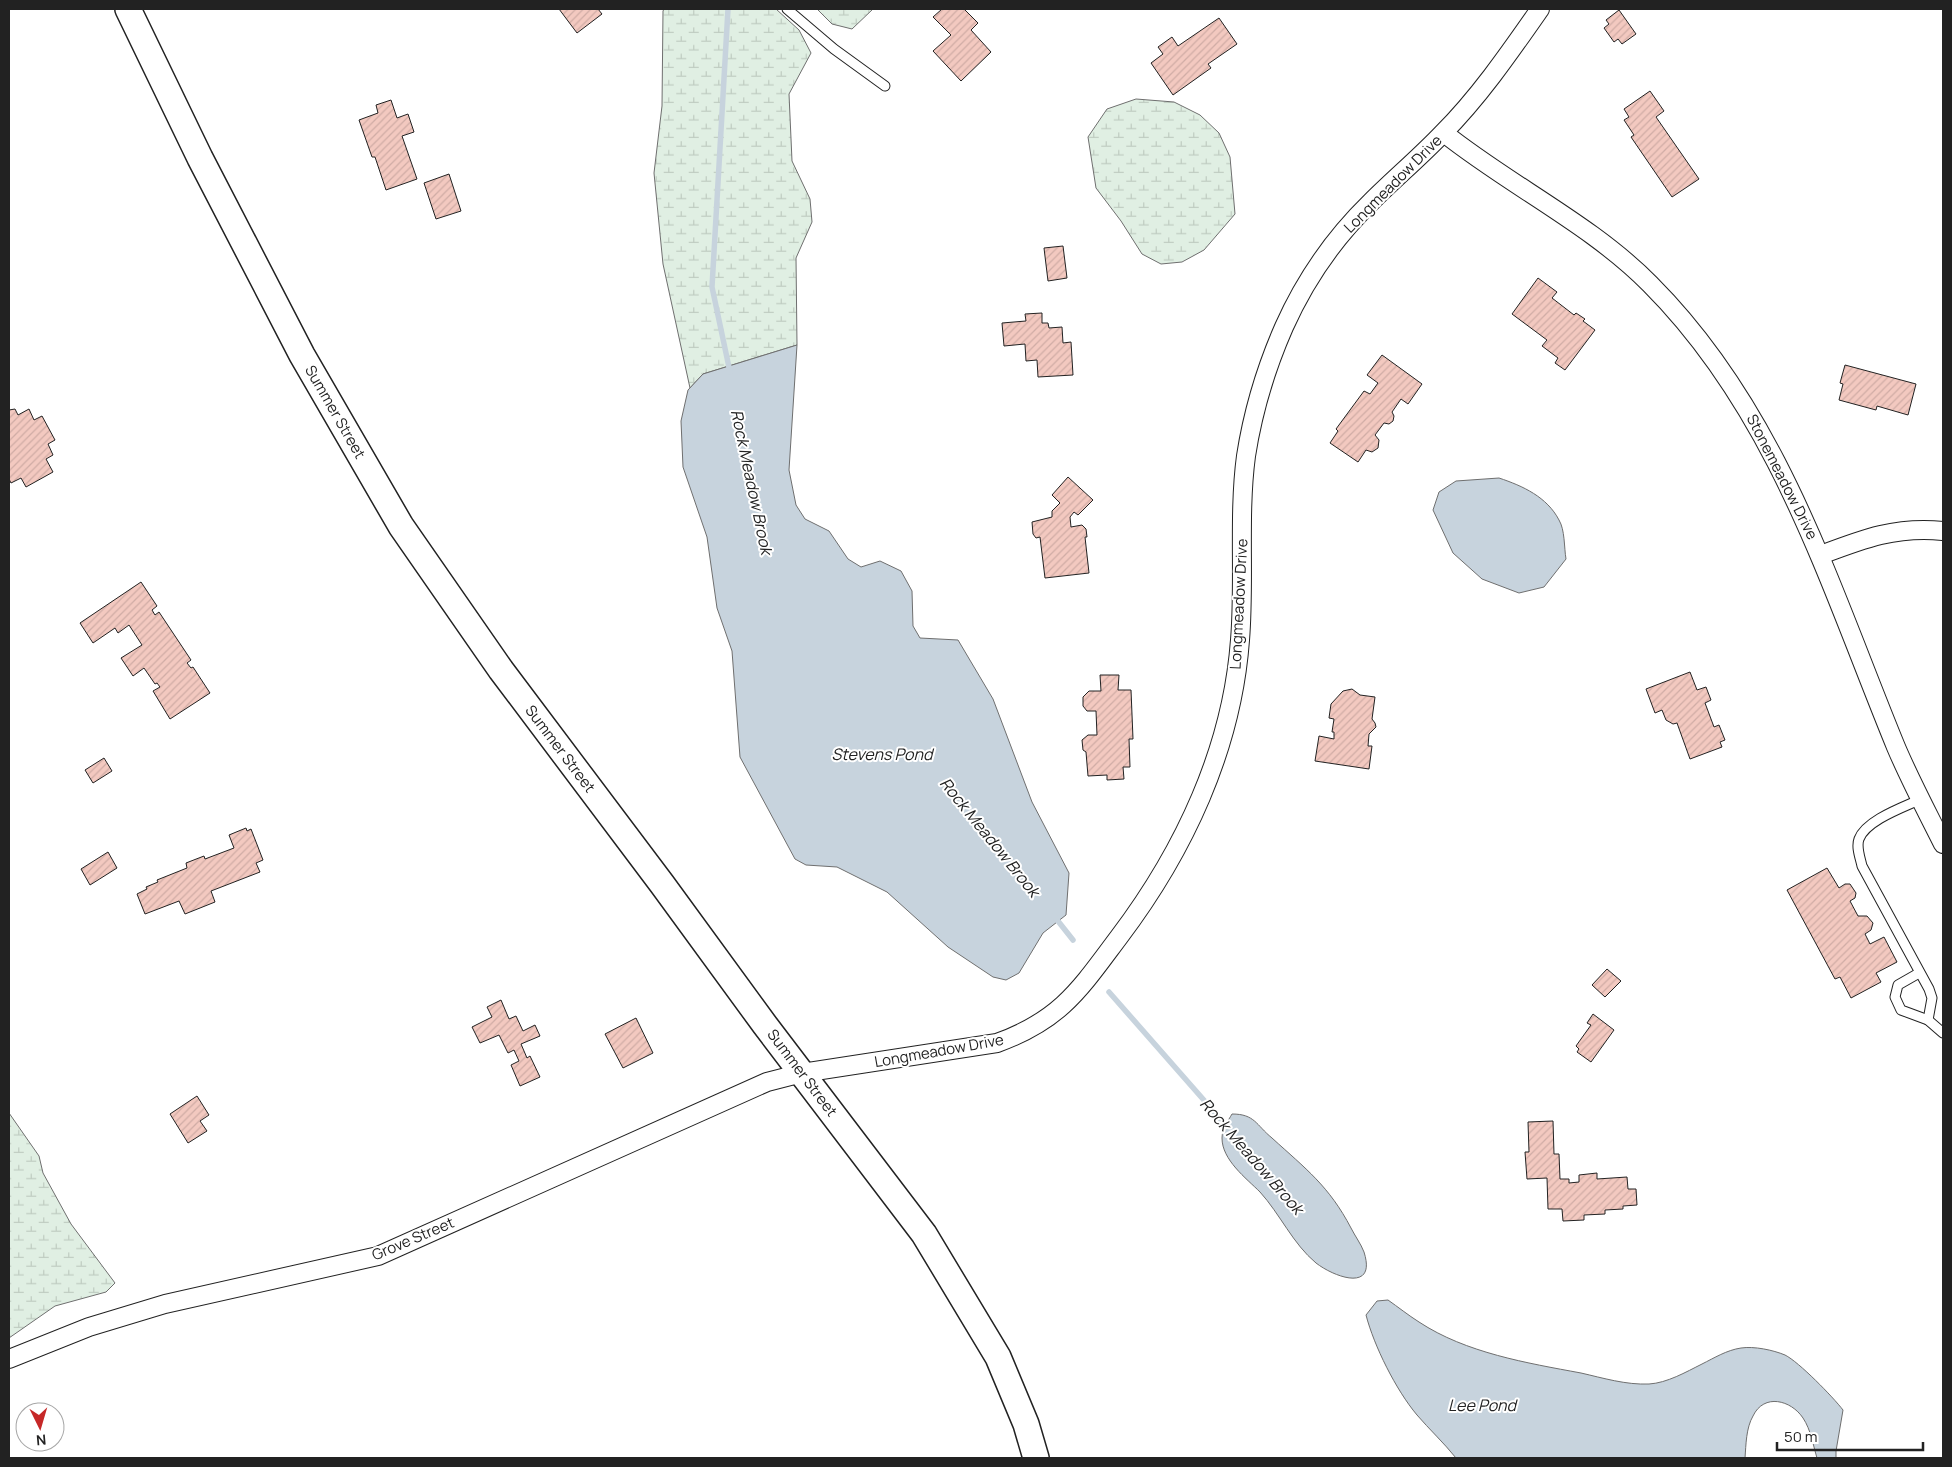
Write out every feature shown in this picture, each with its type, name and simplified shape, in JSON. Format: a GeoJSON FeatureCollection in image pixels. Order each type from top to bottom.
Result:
{"type":"FeatureCollection","features":[{"type":"Feature","properties":{"kind":"main road","name":"Summer Street"},"geometry":{"type":"LineString","coordinates":[[128,9],[200,158],[302,356],[401,526],[501,670],[924,1234],[998,1357],[1026,1424],[1036,1458]]}},
{"type":"Feature","properties":{"kind":"street","name":"Longmeadow Drive"},"geometry":{"type":"LineString","coordinates":[[802,1073],[975,1048],[1018,1036],[1047,1020],[1064,1006],[1129,923],[1173,853],[1195,811],[1212,769],[1230,709],[1240,642],[1246,458],[1254,414],[1267,370],[1284,326],[1305,284],[1325,256],[1369,204],[1444,133],[1509,53],[1540,9]]}},
{"type":"Feature","properties":{"kind":"street","name":"Stonemeadow Drive"},"geometry":{"type":"LineString","coordinates":[[1444,133],[1483,163],[1612,251],[1649,282],[1687,324],[1746,407],[1771,450],[1797,502],[1821,556],[1897,749],[1943,844]]}},
{"type":"Feature","properties":{"kind":"street"},"geometry":{"type":"LineString","coordinates":[[1821,556],[1887,532],[1943,531]]}},
{"type":"Feature","properties":{"kind":"street","name":"Grove Street"},"geometry":{"type":"LineString","coordinates":[[9,1359],[89,1327],[165,1304],[378,1256],[734,1096],[767,1082],[802,1073]]}},
{"type":"Feature","properties":{"kind":"lane"},"geometry":{"type":"LineString","coordinates":[[787,9],[834,48],[885,86]]}},
{"type":"Feature","properties":{"kind":"lane"},"geometry":{"type":"LineString","coordinates":[[1921,799],[1875,822],[1859,838],[1858,849],[1862,866],[1932,998],[1928,1020]]}},
{"type":"Feature","properties":{"kind":"lane"},"geometry":{"type":"LineString","coordinates":[[1919,972],[1898,985],[1895,997],[1901,1010],[1928,1020],[1943,1033]]}},
{"type":"Feature","properties":{"kind":"green space"},"geometry":{"type":"Polygon","coordinates":[[[664,9],[776,9],[799,30],[811,53],[789,94],[792,161],[810,199],[812,222],[796,258],[797,345],[703,374],[690,388],[663,264],[654,173],[662,106],[664,9]]]}},
{"type":"Feature","properties":{"kind":"green space"},"geometry":{"type":"Polygon","coordinates":[[[817,9],[873,9],[852,29],[832,24],[817,9]]]}},
{"type":"Feature","properties":{"kind":"green space"},"geometry":{"type":"Polygon","coordinates":[[[1136,99],[1174,102],[1200,115],[1219,133],[1230,157],[1235,214],[1204,250],[1182,262],[1161,264],[1142,254],[1121,221],[1096,188],[1088,137],[1107,109],[1136,99]]]}},
{"type":"Feature","properties":{"kind":"green space"},"geometry":{"type":"Polygon","coordinates":[[[9,1113],[39,1156],[43,1173],[71,1224],[115,1283],[106,1292],[55,1306],[9,1338],[9,1113]]]}},
{"type":"Feature","properties":{"kind":"water","name":"Stevens Pond"},"geometry":{"type":"Polygon","coordinates":[[[797,345],[789,470],[796,505],[805,519],[829,531],[848,559],[861,567],[880,561],[901,571],[912,591],[913,626],[920,638],[958,640],[993,699],[1032,802],[1069,873],[1066,915],[1043,933],[1019,973],[1006,980],[993,977],[948,947],[887,892],[837,867],[806,865],[795,859],[740,757],[732,651],[717,608],[707,537],[683,467],[681,421],[688,390],[703,374],[797,345]]]}},
{"type":"Feature","properties":{"kind":"water"},"geometry":{"type":"Polygon","coordinates":[[[1499,478],[1534,493],[1548,505],[1561,524],[1566,559],[1544,587],[1519,593],[1482,579],[1453,553],[1433,510],[1439,492],[1456,481],[1499,478]]]}},
{"type":"Feature","properties":{"kind":"water"},"geometry":{"type":"Polygon","coordinates":[[[1232,1114],[1240,1114],[1255,1121],[1325,1189],[1343,1213],[1363,1249],[1366,1265],[1365,1273],[1359,1277],[1352,1278],[1333,1273],[1316,1263],[1300,1247],[1260,1192],[1242,1175],[1226,1154],[1222,1135],[1232,1114]]]}},
{"type":"Feature","properties":{"kind":"water","name":"Lee Pond"},"geometry":{"type":"Polygon","coordinates":[[[1388,1300],[1437,1333],[1477,1349],[1518,1361],[1623,1382],[1649,1384],[1663,1382],[1726,1352],[1741,1348],[1757,1348],[1780,1353],[1807,1372],[1843,1410],[1836,1458],[1817,1458],[1806,1423],[1798,1412],[1785,1403],[1770,1402],[1764,1404],[1753,1416],[1748,1431],[1745,1458],[1456,1458],[1409,1405],[1380,1354],[1366,1315],[1377,1301],[1388,1300]]]}},
{"type":"Feature","properties":{"kind":"building"},"geometry":{"type":"Polygon","coordinates":[[[559,9],[598,9],[602,14],[577,33],[559,9]]]}},
{"type":"Feature","properties":{"kind":"building"},"geometry":{"type":"Polygon","coordinates":[[[942,9],[964,9],[978,23],[971,30],[991,52],[961,81],[933,51],[951,35],[933,17],[942,9]]]}},
{"type":"Feature","properties":{"kind":"building"},"geometry":{"type":"Polygon","coordinates":[[[1619,10],[1636,34],[1622,44],[1618,39],[1614,42],[1604,28],[1609,24],[1606,20],[1619,10]]]}},
{"type":"Feature","properties":{"kind":"building"},"geometry":{"type":"Polygon","coordinates":[[[1219,18],[1237,44],[1208,64],[1211,68],[1173,95],[1151,63],[1163,54],[1158,47],[1172,37],[1178,46],[1219,18]]]}},
{"type":"Feature","properties":{"kind":"building"},"geometry":{"type":"Polygon","coordinates":[[[1650,91],[1664,111],[1656,117],[1699,179],[1672,197],[1631,137],[1634,135],[1624,120],[1629,117],[1624,109],[1650,91]]]}},
{"type":"Feature","properties":{"kind":"building"},"geometry":{"type":"Polygon","coordinates":[[[391,100],[397,118],[408,114],[414,132],[402,136],[417,179],[386,190],[375,157],[372,157],[359,120],[378,113],[376,105],[391,100]]]}},
{"type":"Feature","properties":{"kind":"building"},"geometry":{"type":"Polygon","coordinates":[[[449,174],[461,211],[436,219],[424,183],[449,174]]]}},
{"type":"Feature","properties":{"kind":"building"},"geometry":{"type":"Polygon","coordinates":[[[1063,246],[1067,278],[1048,281],[1044,248],[1063,246]]]}},
{"type":"Feature","properties":{"kind":"building"},"geometry":{"type":"Polygon","coordinates":[[[1538,278],[1557,292],[1552,298],[1574,315],[1576,313],[1585,319],[1583,321],[1595,330],[1565,370],[1555,363],[1558,358],[1542,346],[1547,340],[1512,314],[1538,278]]]}},
{"type":"Feature","properties":{"kind":"building"},"geometry":{"type":"Polygon","coordinates":[[[1042,313],[1042,323],[1048,323],[1049,328],[1062,327],[1063,343],[1071,342],[1073,375],[1038,377],[1037,360],[1026,361],[1025,344],[1004,346],[1002,323],[1026,321],[1025,314],[1042,313]]]}},
{"type":"Feature","properties":{"kind":"building"},"geometry":{"type":"Polygon","coordinates":[[[1382,355],[1422,384],[1408,404],[1401,399],[1392,412],[1394,416],[1393,421],[1389,424],[1384,423],[1375,435],[1379,440],[1378,448],[1372,452],[1366,450],[1358,462],[1330,443],[1338,431],[1336,429],[1364,391],[1370,394],[1378,383],[1367,375],[1382,355]]]}},
{"type":"Feature","properties":{"kind":"building"},"geometry":{"type":"Polygon","coordinates":[[[1845,365],[1916,384],[1908,415],[1877,406],[1876,410],[1839,400],[1843,384],[1840,383],[1845,365]]]}},
{"type":"Feature","properties":{"kind":"building"},"geometry":{"type":"Polygon","coordinates":[[[15,409],[18,415],[29,409],[34,420],[42,416],[55,440],[48,444],[53,455],[46,459],[53,472],[26,487],[21,478],[11,483],[9,479],[9,410],[15,409]]]}},
{"type":"Feature","properties":{"kind":"building"},"geometry":{"type":"Polygon","coordinates":[[[1068,477],[1093,500],[1078,515],[1074,512],[1070,517],[1071,527],[1082,525],[1086,529],[1087,537],[1085,537],[1089,573],[1045,578],[1040,537],[1036,538],[1033,534],[1032,522],[1052,517],[1052,511],[1060,503],[1052,495],[1068,477]]]}},
{"type":"Feature","properties":{"kind":"building"},"geometry":{"type":"Polygon","coordinates":[[[141,582],[157,606],[152,610],[155,615],[159,612],[191,660],[187,663],[191,668],[193,667],[210,693],[170,719],[153,691],[160,687],[157,683],[155,684],[144,668],[133,676],[121,658],[142,645],[129,625],[118,633],[115,628],[93,643],[80,623],[141,582]]]}},
{"type":"Feature","properties":{"kind":"building"},"geometry":{"type":"Polygon","coordinates":[[[1690,672],[1697,690],[1706,687],[1711,700],[1705,703],[1714,727],[1719,725],[1725,740],[1720,742],[1722,747],[1690,759],[1677,723],[1673,724],[1666,720],[1662,710],[1655,713],[1646,689],[1690,672]]]}},
{"type":"Feature","properties":{"kind":"building"},"geometry":{"type":"Polygon","coordinates":[[[1100,675],[1119,675],[1118,690],[1131,690],[1133,739],[1129,739],[1130,767],[1123,767],[1124,779],[1107,780],[1107,775],[1088,776],[1086,752],[1083,750],[1082,740],[1088,735],[1097,735],[1096,711],[1087,711],[1083,706],[1083,697],[1089,691],[1101,691],[1100,675]]]}},
{"type":"Feature","properties":{"kind":"building"},"geometry":{"type":"Polygon","coordinates":[[[1352,689],[1360,695],[1375,697],[1372,719],[1376,727],[1369,734],[1368,746],[1372,746],[1369,769],[1315,761],[1319,736],[1334,739],[1334,732],[1332,732],[1334,719],[1329,718],[1331,704],[1343,691],[1352,689]]]}},
{"type":"Feature","properties":{"kind":"building"},"geometry":{"type":"Polygon","coordinates":[[[104,758],[112,771],[93,783],[85,770],[104,758]]]}},
{"type":"Feature","properties":{"kind":"building"},"geometry":{"type":"Polygon","coordinates":[[[246,828],[247,831],[251,829],[263,860],[256,863],[260,872],[211,891],[215,902],[185,914],[179,901],[145,914],[137,894],[147,889],[146,887],[158,882],[157,880],[187,868],[186,863],[204,856],[205,859],[234,848],[229,835],[246,828]]]}},
{"type":"Feature","properties":{"kind":"building"},"geometry":{"type":"Polygon","coordinates":[[[108,852],[117,868],[90,885],[81,869],[108,852]]]}},
{"type":"Feature","properties":{"kind":"building"},"geometry":{"type":"Polygon","coordinates":[[[1827,868],[1839,888],[1845,884],[1850,884],[1856,893],[1855,898],[1850,901],[1858,916],[1867,916],[1873,923],[1871,930],[1865,934],[1870,944],[1884,937],[1897,962],[1876,973],[1881,982],[1851,998],[1840,977],[1835,979],[1787,890],[1827,868]]]}},
{"type":"Feature","properties":{"kind":"building"},"geometry":{"type":"Polygon","coordinates":[[[1607,969],[1621,981],[1605,997],[1592,985],[1607,969]]]}},
{"type":"Feature","properties":{"kind":"building"},"geometry":{"type":"Polygon","coordinates":[[[501,1000],[509,1019],[516,1016],[523,1031],[535,1025],[540,1036],[521,1044],[527,1058],[530,1056],[540,1077],[520,1086],[511,1065],[519,1061],[514,1050],[508,1053],[499,1035],[480,1043],[472,1027],[492,1017],[487,1007],[501,1000]]]}},
{"type":"Feature","properties":{"kind":"building"},"geometry":{"type":"Polygon","coordinates":[[[1593,1014],[1614,1030],[1591,1062],[1577,1052],[1579,1049],[1576,1046],[1591,1025],[1587,1023],[1593,1014]]]}},
{"type":"Feature","properties":{"kind":"building"},"geometry":{"type":"Polygon","coordinates":[[[636,1018],[653,1053],[623,1068],[605,1034],[636,1018]]]}},
{"type":"Feature","properties":{"kind":"building"},"geometry":{"type":"Polygon","coordinates":[[[197,1096],[209,1115],[200,1121],[207,1131],[188,1143],[170,1114],[197,1096]]]}},
{"type":"Feature","properties":{"kind":"building"},"geometry":{"type":"Polygon","coordinates":[[[1553,1121],[1554,1154],[1559,1154],[1560,1179],[1569,1179],[1569,1183],[1579,1182],[1579,1175],[1597,1173],[1597,1179],[1627,1177],[1628,1189],[1636,1189],[1637,1205],[1623,1206],[1623,1209],[1605,1210],[1605,1214],[1584,1215],[1584,1220],[1563,1221],[1562,1209],[1548,1209],[1547,1178],[1527,1179],[1525,1152],[1529,1152],[1528,1122],[1553,1121]]]}},
{"type":"Feature","properties":{"kind":"waterway","name":"Rock Meadow Brook"},"geometry":{"type":"LineString","coordinates":[[728,9],[712,287],[730,372]]}},
{"type":"Feature","properties":{"kind":"waterway","name":"Rock Meadow Brook"},"geometry":{"type":"LineString","coordinates":[[1054,916],[1073,940]]}},
{"type":"Feature","properties":{"kind":"waterway","name":"Rock Meadow Brook"},"geometry":{"type":"LineString","coordinates":[[1109,992],[1231,1131]]}}]}
